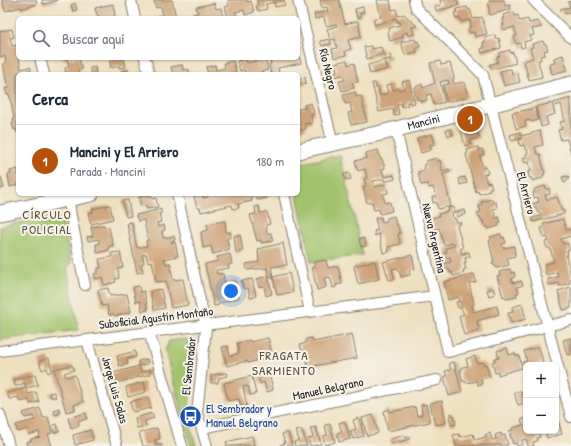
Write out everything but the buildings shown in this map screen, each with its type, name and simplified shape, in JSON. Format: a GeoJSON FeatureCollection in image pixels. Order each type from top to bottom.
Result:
{"type":"FeatureCollection","features":[{"type":"Feature","properties":{"kind":"street"},"geometry":{"type":"LineString","coordinates":[[131,0],[135,16]]}},
{"type":"Feature","properties":{"kind":"street","name":"Río Negro"},"geometry":{"type":"LineString","coordinates":[[298,0],[301,23],[333,144]]}},
{"type":"Feature","properties":{"kind":"street","name":"El Arriero"},"geometry":{"type":"LineString","coordinates":[[414,0],[416,8],[482,75],[571,417]]}},
{"type":"Feature","properties":{"kind":"street"},"geometry":{"type":"LineString","coordinates":[[534,0],[571,38]]}},
{"type":"Feature","properties":{"kind":"street"},"geometry":{"type":"LineString","coordinates":[[40,60],[44,72]]}},
{"type":"Feature","properties":{"kind":"street"},"geometry":{"type":"LineString","coordinates":[[148,60],[149,72]]}},
{"type":"Feature","properties":{"kind":"street","name":"Mancini"},"geometry":{"type":"LineString","coordinates":[[300,151],[396,130],[571,84]]}},
{"type":"Feature","properties":{"kind":"street","name":"Nueva Argentina"},"geometry":{"type":"LineString","coordinates":[[396,130],[448,352],[547,326]]}},
{"type":"Feature","properties":{"kind":"street"},"geometry":{"type":"LineString","coordinates":[[0,213],[68,196],[85,285]]}},
{"type":"Feature","properties":{"kind":"street","name":"El Sembrador"},"geometry":{"type":"LineString","coordinates":[[177,196],[205,325],[197,413],[207,446]]}},
{"type":"Feature","properties":{"kind":"street"},"geometry":{"type":"LineString","coordinates":[[284,196],[310,312]]}},
{"type":"Feature","properties":{"kind":"street","name":"Suboficial Agustín Montaño"},"geometry":{"type":"LineString","coordinates":[[0,351],[435,296]]}},
{"type":"Feature","properties":{"kind":"street"},"geometry":{"type":"LineString","coordinates":[[547,326],[571,320]]}},
{"type":"Feature","properties":{"kind":"street"},"geometry":{"type":"LineString","coordinates":[[149,332],[182,446]]}},
{"type":"Feature","properties":{"kind":"street","name":"Jorge Luis Salas"},"geometry":{"type":"LineString","coordinates":[[87,340],[118,446]]}},
{"type":"Feature","properties":{"kind":"street","name":"Manuel Belgrano"},"geometry":{"type":"LineString","coordinates":[[202,428],[437,380]]}},
{"type":"Feature","properties":{"kind":"street"},"geometry":{"type":"LineString","coordinates":[[0,414],[6,444]]}},
{"type":"Feature","properties":{"kind":"green space"},"geometry":{"type":"Polygon","coordinates":[[[340,155],[363,255],[311,262],[297,196],[300,196],[300,164],[340,155]]]}},
{"type":"Feature","properties":{"kind":"green space"},"geometry":{"type":"Polygon","coordinates":[[[54,215],[62,220],[71,263],[67,269],[79,330],[0,340],[0,227],[54,215]]]}},
{"type":"Feature","properties":{"kind":"green space"},"geometry":{"type":"Polygon","coordinates":[[[186,339],[194,347],[188,417],[196,446],[191,446],[165,351],[169,341],[186,339]]]}},
{"type":"Feature","properties":{"kind":"place","name":"Mancini y El Arriero"},"geometry":{"type":"Point","coordinates":[470,119]}},
{"type":"Feature","properties":{"kind":"place","name":"El Sembrador y Manuel Belgrano"},"geometry":{"type":"Point","coordinates":[191,416]}},
{"type":"Feature","properties":{"kind":"district","name":"CÍRCULO POLICIAL"},"geometry":{"type":"Point","coordinates":[47,222]}},
{"type":"Feature","properties":{"kind":"district","name":"FRAGATA SARMIENTO"},"geometry":{"type":"Point","coordinates":[284,362]}}]}
